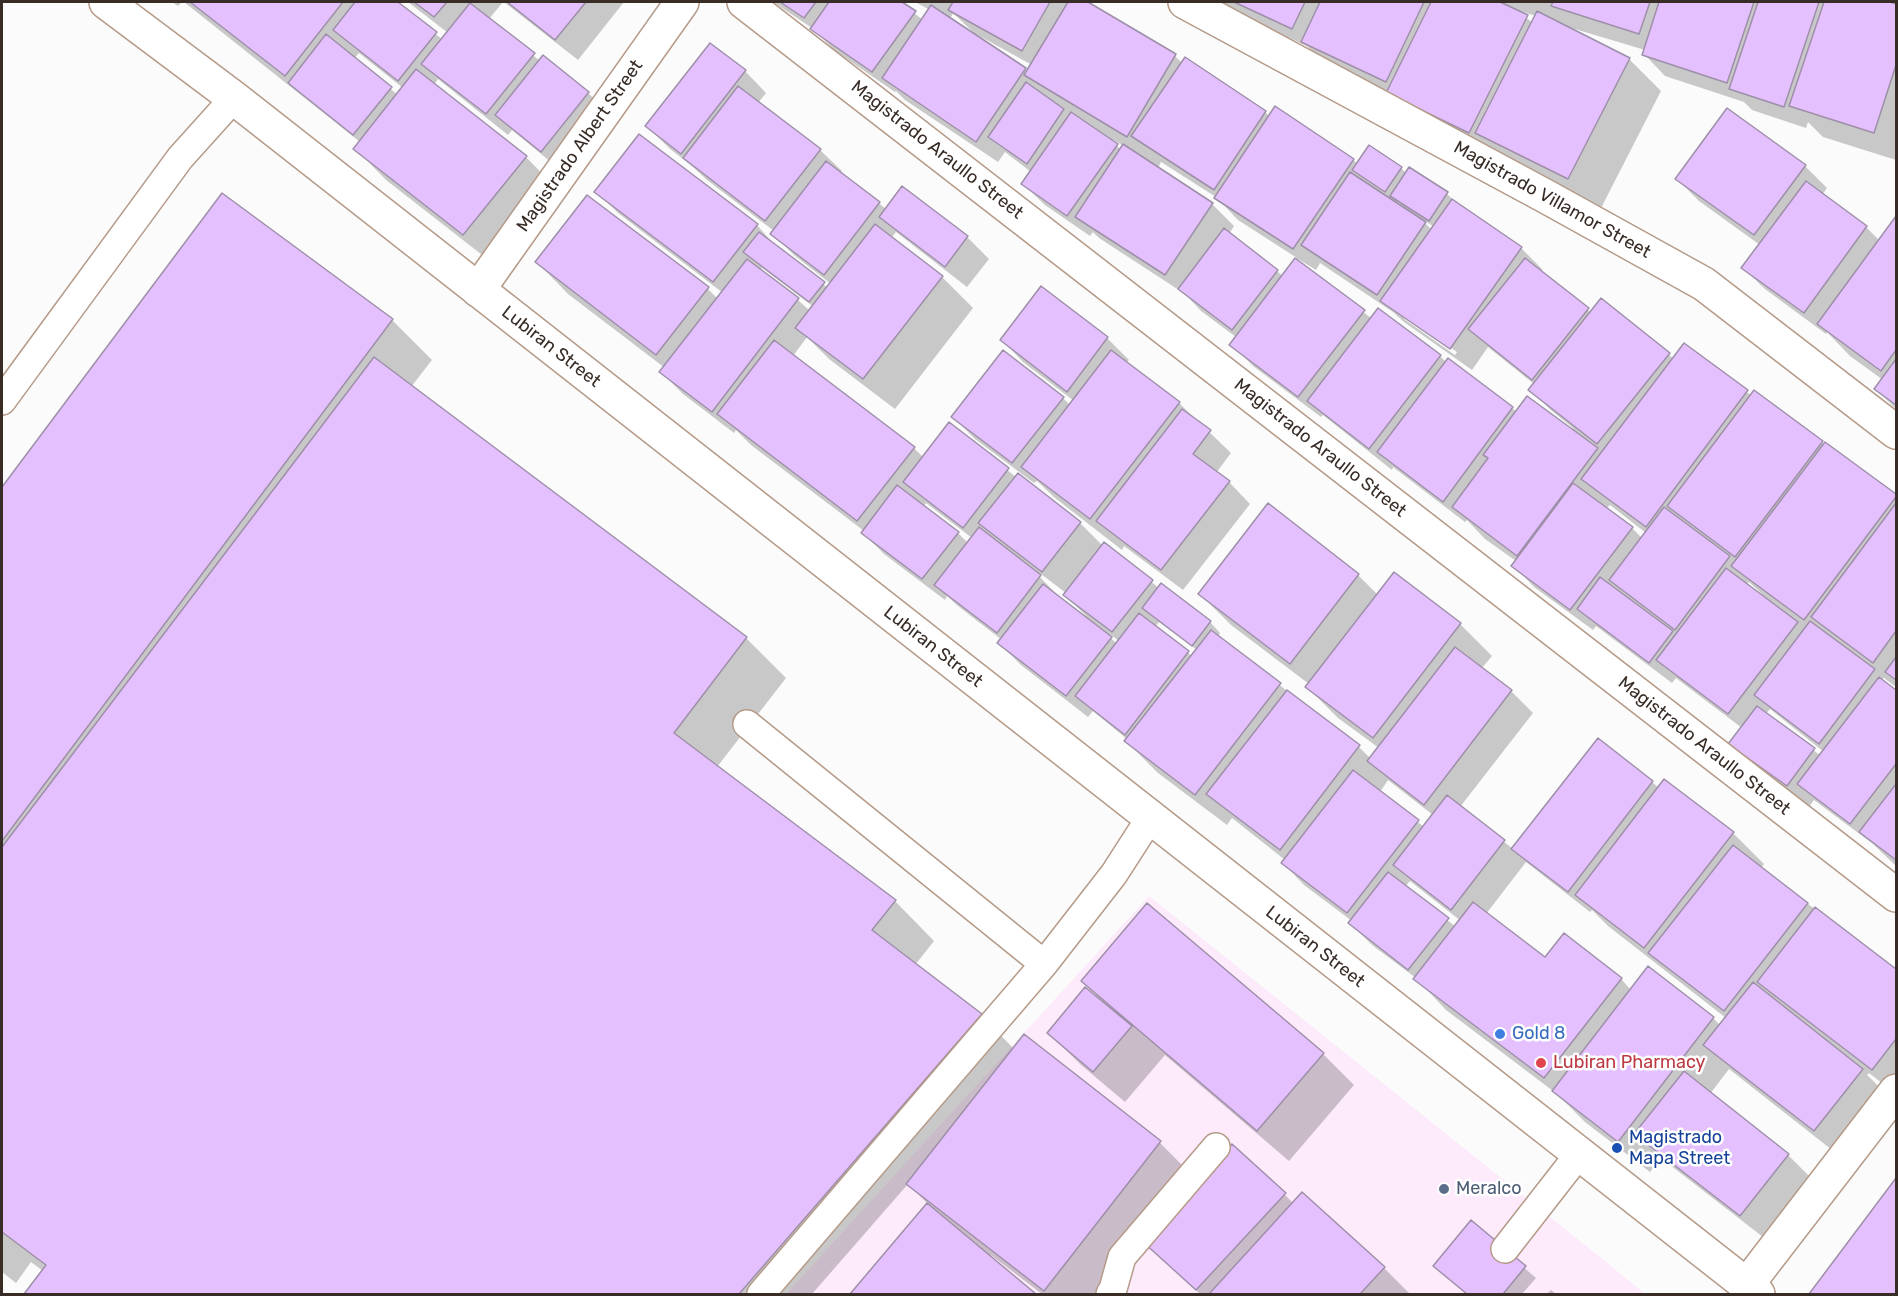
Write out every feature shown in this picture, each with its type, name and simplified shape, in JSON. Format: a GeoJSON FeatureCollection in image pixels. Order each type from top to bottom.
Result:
{"type":"FeatureCollection","features":[{"type":"Feature","properties":{"kind":"street","name":"Lubiran Street"},"geometry":{"type":"LineString","coordinates":[[106,2],[234,98],[1752,1290]]}},
{"type":"Feature","properties":{"kind":"street","name":"Magistrado Albert Street"},"geometry":{"type":"LineString","coordinates":[[478,290],[682,2]]}},
{"type":"Feature","properties":{"kind":"street","name":"Magistrado Araullo Street"},"geometry":{"type":"LineString","coordinates":[[744,2],[1896,895]]}},
{"type":"Feature","properties":{"kind":"street","name":"Magistrado Villamor Street"},"geometry":{"type":"LineString","coordinates":[[1185,2],[1704,284],[1896,432]]}},
{"type":"Feature","properties":{"kind":"street"},"geometry":{"type":"LineString","coordinates":[[1752,1290],[1896,1091]]}},
{"type":"Feature","properties":{"kind":"lane"},"geometry":{"type":"LineString","coordinates":[[2,401],[180,158],[234,98]]}},
{"type":"Feature","properties":{"kind":"lane"},"geometry":{"type":"LineString","coordinates":[[747,723],[1044,964]]}},
{"type":"Feature","properties":{"kind":"lane"},"geometry":{"type":"LineString","coordinates":[[761,1294],[1044,964],[1114,874],[1150,818]]}},
{"type":"Feature","properties":{"kind":"lane"},"geometry":{"type":"LineString","coordinates":[[1114,1293],[1122,1257],[1216,1147]]}},
{"type":"Feature","properties":{"kind":"lane"},"geometry":{"type":"LineString","coordinates":[[1505,1249],[1579,1154]]}},
{"type":"Feature","properties":{"kind":"shaded area"},"geometry":{"type":"Polygon","coordinates":[[[1149,896],[1600,1257],[1645,1294],[786,1294],[1149,896]]]}},
{"type":"Feature","properties":{"kind":"building"},"geometry":{"type":"Polygon","coordinates":[[[190,2],[343,2],[285,76],[190,2]]]}},
{"type":"Feature","properties":{"kind":"building"},"geometry":{"type":"Polygon","coordinates":[[[355,2],[398,2],[437,32],[398,81],[333,30],[355,2]]]}},
{"type":"Feature","properties":{"kind":"building"},"geometry":{"type":"Polygon","coordinates":[[[414,2],[447,2],[434,17],[414,2]]]}},
{"type":"Feature","properties":{"kind":"building"},"geometry":{"type":"Polygon","coordinates":[[[507,2],[586,2],[555,40],[507,2]]]}},
{"type":"Feature","properties":{"kind":"building"},"geometry":{"type":"Polygon","coordinates":[[[780,2],[816,2],[804,18],[780,2]]]}},
{"type":"Feature","properties":{"kind":"building"},"geometry":{"type":"Polygon","coordinates":[[[829,2],[902,2],[916,11],[872,72],[810,29],[829,2]]]}},
{"type":"Feature","properties":{"kind":"building"},"geometry":{"type":"Polygon","coordinates":[[[953,2],[1050,2],[1022,51],[948,10],[953,2]]]}},
{"type":"Feature","properties":{"kind":"building"},"geometry":{"type":"Polygon","coordinates":[[[1068,2],[1088,2],[1176,54],[1127,137],[1024,75],[1068,2]]]}},
{"type":"Feature","properties":{"kind":"building"},"geometry":{"type":"Polygon","coordinates":[[[1234,2],[1305,2],[1292,29],[1234,2]]]}},
{"type":"Feature","properties":{"kind":"building"},"geometry":{"type":"Polygon","coordinates":[[[1320,2],[1424,2],[1386,82],[1301,42],[1320,2]]]}},
{"type":"Feature","properties":{"kind":"building"},"geometry":{"type":"Polygon","coordinates":[[[1431,2],[1500,2],[1528,15],[1469,133],[1386,93],[1431,2]]]}},
{"type":"Feature","properties":{"kind":"building"},"geometry":{"type":"Polygon","coordinates":[[[1553,2],[1650,2],[1639,34],[1551,6],[1553,2]]]}},
{"type":"Feature","properties":{"kind":"building"},"geometry":{"type":"Polygon","coordinates":[[[1659,2],[1754,2],[1727,83],[1642,55],[1659,2]]]}},
{"type":"Feature","properties":{"kind":"building"},"geometry":{"type":"Polygon","coordinates":[[[1758,2],[1819,2],[1784,107],[1729,89],[1758,2]]]}},
{"type":"Feature","properties":{"kind":"building"},"geometry":{"type":"Polygon","coordinates":[[[1824,2],[1890,2],[1896,4],[1896,65],[1874,133],[1789,106],[1824,2]]]}},
{"type":"Feature","properties":{"kind":"building"},"geometry":{"type":"Polygon","coordinates":[[[470,3],[535,53],[486,114],[421,64],[470,3]]]}},
{"type":"Feature","properties":{"kind":"building"},"geometry":{"type":"Polygon","coordinates":[[[931,5],[1026,68],[976,142],[882,78],[931,5]]]}},
{"type":"Feature","properties":{"kind":"building"},"geometry":{"type":"Polygon","coordinates":[[[1537,11],[1630,58],[1568,179],[1475,133],[1537,11]]]}},
{"type":"Feature","properties":{"kind":"building"},"geometry":{"type":"Polygon","coordinates":[[[326,34],[392,87],[353,135],[288,83],[326,34]]]}},
{"type":"Feature","properties":{"kind":"building"},"geometry":{"type":"Polygon","coordinates":[[[710,43],[746,70],[681,154],[645,126],[710,43]]]}},
{"type":"Feature","properties":{"kind":"building"},"geometry":{"type":"Polygon","coordinates":[[[543,55],[589,92],[541,152],[495,115],[543,55]]]}},
{"type":"Feature","properties":{"kind":"building"},"geometry":{"type":"Polygon","coordinates":[[[1185,57],[1266,111],[1214,190],[1131,136],[1185,57]]]}},
{"type":"Feature","properties":{"kind":"building"},"geometry":{"type":"Polygon","coordinates":[[[416,69],[527,156],[463,235],[353,149],[416,69]]]}},
{"type":"Feature","properties":{"kind":"building"},"geometry":{"type":"Polygon","coordinates":[[[1026,82],[1064,109],[1027,164],[988,137],[1026,82]]]}},
{"type":"Feature","properties":{"kind":"building"},"geometry":{"type":"Polygon","coordinates":[[[738,86],[821,149],[765,221],[683,158],[738,86]]]}},
{"type":"Feature","properties":{"kind":"building"},"geometry":{"type":"Polygon","coordinates":[[[1275,106],[1354,159],[1293,249],[1214,198],[1275,106]]]}},
{"type":"Feature","properties":{"kind":"building"},"geometry":{"type":"Polygon","coordinates":[[[1727,108],[1806,165],[1754,235],[1675,179],[1727,108]]]}},
{"type":"Feature","properties":{"kind":"building"},"geometry":{"type":"Polygon","coordinates":[[[1071,112],[1118,144],[1067,216],[1021,184],[1071,112]]]}},
{"type":"Feature","properties":{"kind":"building"},"geometry":{"type":"Polygon","coordinates":[[[639,134],[758,224],[713,282],[594,192],[639,134]]]}},
{"type":"Feature","properties":{"kind":"building"},"geometry":{"type":"Polygon","coordinates":[[[1123,144],[1213,203],[1165,275],[1075,217],[1123,144]]]}},
{"type":"Feature","properties":{"kind":"building"},"geometry":{"type":"Polygon","coordinates":[[[1369,145],[1402,167],[1385,192],[1352,170],[1369,145]]]}},
{"type":"Feature","properties":{"kind":"building"},"geometry":{"type":"Polygon","coordinates":[[[826,161],[880,202],[824,275],[770,234],[826,161]]]}},
{"type":"Feature","properties":{"kind":"building"},"geometry":{"type":"Polygon","coordinates":[[[1409,167],[1448,192],[1429,221],[1390,196],[1409,167]]]}},
{"type":"Feature","properties":{"kind":"building"},"geometry":{"type":"Polygon","coordinates":[[[1350,172],[1426,222],[1377,295],[1301,245],[1350,172]]]}},
{"type":"Feature","properties":{"kind":"building"},"geometry":{"type":"Polygon","coordinates":[[[1806,181],[1867,226],[1804,313],[1741,268],[1806,181]]]}},
{"type":"Feature","properties":{"kind":"building"},"geometry":{"type":"Polygon","coordinates":[[[902,186],[968,236],[945,267],[879,217],[902,186]]]}},
{"type":"Feature","properties":{"kind":"building"},"geometry":{"type":"Polygon","coordinates":[[[222,193],[393,319],[2,841],[2,487],[222,193]]]}},
{"type":"Feature","properties":{"kind":"building"},"geometry":{"type":"Polygon","coordinates":[[[587,195],[709,287],[656,355],[535,262],[587,195]]]}},
{"type":"Feature","properties":{"kind":"building"},"geometry":{"type":"Polygon","coordinates":[[[1452,199],[1522,247],[1450,349],[1380,301],[1452,199]]]}},
{"type":"Feature","properties":{"kind":"building"},"geometry":{"type":"Polygon","coordinates":[[[1896,216],[1896,350],[1881,371],[1817,324],[1896,216]]]}},
{"type":"Feature","properties":{"kind":"building"},"geometry":{"type":"Polygon","coordinates":[[[875,224],[943,276],[863,379],[795,328],[875,224]]]}},
{"type":"Feature","properties":{"kind":"building"},"geometry":{"type":"Polygon","coordinates":[[[1224,228],[1278,270],[1232,330],[1178,289],[1224,228]]]}},
{"type":"Feature","properties":{"kind":"building"},"geometry":{"type":"Polygon","coordinates":[[[759,232],[825,282],[809,302],[743,252],[759,232]]]}},
{"type":"Feature","properties":{"kind":"building"},"geometry":{"type":"Polygon","coordinates":[[[1295,258],[1365,310],[1298,397],[1229,345],[1295,258]]]}},
{"type":"Feature","properties":{"kind":"building"},"geometry":{"type":"Polygon","coordinates":[[[1525,258],[1589,308],[1532,380],[1468,329],[1525,258]]]}},
{"type":"Feature","properties":{"kind":"building"},"geometry":{"type":"Polygon","coordinates":[[[747,259],[799,298],[712,412],[659,372],[747,259]]]}},
{"type":"Feature","properties":{"kind":"building"},"geometry":{"type":"Polygon","coordinates":[[[1041,286],[1108,337],[1067,392],[1000,340],[1041,286]]]}},
{"type":"Feature","properties":{"kind":"building"},"geometry":{"type":"Polygon","coordinates":[[[1601,298],[1670,353],[1597,444],[1528,390],[1601,298]]]}},
{"type":"Feature","properties":{"kind":"building"},"geometry":{"type":"Polygon","coordinates":[[[1378,308],[1441,355],[1369,449],[1307,401],[1378,308]]]}},
{"type":"Feature","properties":{"kind":"building"},"geometry":{"type":"Polygon","coordinates":[[[774,340],[915,447],[857,521],[717,414],[774,340]]]}},
{"type":"Feature","properties":{"kind":"building"},"geometry":{"type":"Polygon","coordinates":[[[1684,343],[1748,390],[1646,527],[1581,479],[1684,343]]]}},
{"type":"Feature","properties":{"kind":"building"},"geometry":{"type":"Polygon","coordinates":[[[1003,350],[1064,397],[1012,463],[951,417],[1003,350]]]}},
{"type":"Feature","properties":{"kind":"building"},"geometry":{"type":"Polygon","coordinates":[[[1111,350],[1180,402],[1090,519],[1021,467],[1111,350]]]}},
{"type":"Feature","properties":{"kind":"building"},"geometry":{"type":"Polygon","coordinates":[[[374,357],[747,637],[674,733],[896,900],[872,930],[982,1014],[739,1294],[24,1294],[46,1265],[2,1232],[2,847],[374,357]]]}},
{"type":"Feature","properties":{"kind":"building"},"geometry":{"type":"Polygon","coordinates":[[[1448,358],[1513,407],[1443,502],[1377,452],[1448,358]]]}},
{"type":"Feature","properties":{"kind":"building"},"geometry":{"type":"Polygon","coordinates":[[[1896,359],[1896,405],[1874,389],[1896,359]]]}},
{"type":"Feature","properties":{"kind":"building"},"geometry":{"type":"Polygon","coordinates":[[[1754,390],[1823,441],[1735,557],[1667,506],[1754,390]]]}},
{"type":"Feature","properties":{"kind":"building"},"geometry":{"type":"Polygon","coordinates":[[[1527,396],[1598,448],[1517,556],[1452,507],[1488,458],[1483,455],[1527,396]]]}},
{"type":"Feature","properties":{"kind":"building"},"geometry":{"type":"Polygon","coordinates":[[[1182,409],[1211,430],[1193,454],[1230,481],[1161,570],[1096,521],[1182,409]]]}},
{"type":"Feature","properties":{"kind":"building"},"geometry":{"type":"Polygon","coordinates":[[[949,422],[1009,468],[963,528],[903,482],[949,422]]]}},
{"type":"Feature","properties":{"kind":"building"},"geometry":{"type":"Polygon","coordinates":[[[1825,442],[1896,494],[1896,497],[1804,620],[1731,566],[1825,442]]]}},
{"type":"Feature","properties":{"kind":"building"},"geometry":{"type":"Polygon","coordinates":[[[1018,473],[1081,522],[1042,572],[978,523],[1018,473]]]}},
{"type":"Feature","properties":{"kind":"building"},"geometry":{"type":"Polygon","coordinates":[[[1573,483],[1633,527],[1570,610],[1511,566],[1573,483]]]}},
{"type":"Feature","properties":{"kind":"building"},"geometry":{"type":"Polygon","coordinates":[[[897,485],[959,532],[922,579],[861,533],[897,485]]]}},
{"type":"Feature","properties":{"kind":"building"},"geometry":{"type":"Polygon","coordinates":[[[1268,503],[1359,574],[1290,664],[1198,594],[1268,503]]]}},
{"type":"Feature","properties":{"kind":"building"},"geometry":{"type":"Polygon","coordinates":[[[1896,503],[1896,631],[1873,663],[1811,617],[1896,503]]]}},
{"type":"Feature","properties":{"kind":"building"},"geometry":{"type":"Polygon","coordinates":[[[1664,507],[1730,556],[1675,630],[1609,580],[1664,507]]]}},
{"type":"Feature","properties":{"kind":"building"},"geometry":{"type":"Polygon","coordinates":[[[979,527],[1041,575],[997,633],[934,585],[979,527]]]}},
{"type":"Feature","properties":{"kind":"building"},"geometry":{"type":"Polygon","coordinates":[[[1104,542],[1153,580],[1112,632],[1063,595],[1104,542]]]}},
{"type":"Feature","properties":{"kind":"building"},"geometry":{"type":"Polygon","coordinates":[[[1726,568],[1798,622],[1728,714],[1656,660],[1726,568]]]}},
{"type":"Feature","properties":{"kind":"building"},"geometry":{"type":"Polygon","coordinates":[[[1394,572],[1461,623],[1373,738],[1305,687],[1394,572]]]}},
{"type":"Feature","properties":{"kind":"building"},"geometry":{"type":"Polygon","coordinates":[[[1600,577],[1673,631],[1649,663],[1577,609],[1600,577]]]}},
{"type":"Feature","properties":{"kind":"building"},"geometry":{"type":"Polygon","coordinates":[[[1161,583],[1211,621],[1192,646],[1142,608],[1161,583]]]}},
{"type":"Feature","properties":{"kind":"building"},"geometry":{"type":"Polygon","coordinates":[[[1043,584],[1112,637],[1066,696],[997,643],[1043,584]]]}},
{"type":"Feature","properties":{"kind":"building"},"geometry":{"type":"Polygon","coordinates":[[[1139,613],[1189,651],[1125,735],[1075,696],[1139,613]]]}},
{"type":"Feature","properties":{"kind":"building"},"geometry":{"type":"Polygon","coordinates":[[[1810,621],[1875,669],[1819,744],[1754,695],[1810,621]]]}},
{"type":"Feature","properties":{"kind":"building"},"geometry":{"type":"Polygon","coordinates":[[[1211,630],[1281,683],[1195,795],[1124,741],[1211,630]]]}},
{"type":"Feature","properties":{"kind":"building"},"geometry":{"type":"Polygon","coordinates":[[[1455,647],[1512,690],[1424,805],[1367,761],[1455,647]]]}},
{"type":"Feature","properties":{"kind":"building"},"geometry":{"type":"Polygon","coordinates":[[[1896,657],[1896,680],[1885,672],[1896,657]]]}},
{"type":"Feature","properties":{"kind":"building"},"geometry":{"type":"Polygon","coordinates":[[[1879,677],[1896,690],[1896,764],[1850,824],[1797,784],[1879,677]]]}},
{"type":"Feature","properties":{"kind":"building"},"geometry":{"type":"Polygon","coordinates":[[[1287,690],[1360,745],[1280,850],[1206,794],[1287,690]]]}},
{"type":"Feature","properties":{"kind":"building"},"geometry":{"type":"Polygon","coordinates":[[[1757,706],[1815,748],[1787,786],[1728,744],[1757,706]]]}},
{"type":"Feature","properties":{"kind":"building"},"geometry":{"type":"Polygon","coordinates":[[[1598,738],[1653,781],[1568,892],[1511,849],[1598,738]]]}},
{"type":"Feature","properties":{"kind":"building"},"geometry":{"type":"Polygon","coordinates":[[[1353,770],[1419,820],[1347,913],[1281,863],[1353,770]]]}},
{"type":"Feature","properties":{"kind":"building"},"geometry":{"type":"Polygon","coordinates":[[[1664,779],[1734,832],[1644,948],[1575,895],[1664,779]]]}},
{"type":"Feature","properties":{"kind":"building"},"geometry":{"type":"Polygon","coordinates":[[[1896,784],[1896,860],[1859,832],[1896,784]]]}},
{"type":"Feature","properties":{"kind":"building"},"geometry":{"type":"Polygon","coordinates":[[[1447,795],[1505,840],[1451,910],[1393,865],[1447,795]]]}},
{"type":"Feature","properties":{"kind":"building"},"geometry":{"type":"Polygon","coordinates":[[[1733,845],[1808,903],[1724,1011],[1648,953],[1733,845]]]}},
{"type":"Feature","properties":{"kind":"building"},"geometry":{"type":"Polygon","coordinates":[[[1388,872],[1449,918],[1408,970],[1348,923],[1388,872]]]}},
{"type":"Feature","properties":{"kind":"building"},"geometry":{"type":"Polygon","coordinates":[[[1473,902],[1545,957],[1564,933],[1622,978],[1544,1078],[1413,979],[1473,902]]]}},
{"type":"Feature","properties":{"kind":"building"},"geometry":{"type":"Polygon","coordinates":[[[1147,903],[1324,1053],[1257,1131],[1081,981],[1147,903]]]}},
{"type":"Feature","properties":{"kind":"building"},"geometry":{"type":"Polygon","coordinates":[[[1815,907],[1896,969],[1896,1039],[1872,1070],[1757,982],[1815,907]]]}},
{"type":"Feature","properties":{"kind":"building"},"geometry":{"type":"Polygon","coordinates":[[[1648,966],[1714,1017],[1618,1142],[1552,1091],[1648,966]]]}},
{"type":"Feature","properties":{"kind":"building"},"geometry":{"type":"Polygon","coordinates":[[[1753,982],[1863,1069],[1814,1131],[1703,1045],[1753,982]]]}},
{"type":"Feature","properties":{"kind":"building"},"geometry":{"type":"Polygon","coordinates":[[[1085,987],[1132,1026],[1093,1072],[1047,1033],[1085,987]]]}},
{"type":"Feature","properties":{"kind":"building"},"geometry":{"type":"Polygon","coordinates":[[[1024,1034],[1161,1141],[1044,1291],[906,1184],[1024,1034]]]}},
{"type":"Feature","properties":{"kind":"building"},"geometry":{"type":"Polygon","coordinates":[[[1684,1071],[1789,1154],[1740,1216],[1634,1134],[1684,1071]]]}},
{"type":"Feature","properties":{"kind":"building"},"geometry":{"type":"Polygon","coordinates":[[[1232,1144],[1286,1193],[1196,1290],[1143,1242],[1232,1144]]]}},
{"type":"Feature","properties":{"kind":"building"},"geometry":{"type":"Polygon","coordinates":[[[1896,1178],[1896,1294],[1809,1294],[1896,1178]]]}},
{"type":"Feature","properties":{"kind":"building"},"geometry":{"type":"Polygon","coordinates":[[[1302,1192],[1385,1267],[1360,1294],[1209,1294],[1302,1192]]]}},
{"type":"Feature","properties":{"kind":"building"},"geometry":{"type":"Polygon","coordinates":[[[927,1203],[1036,1294],[850,1294],[927,1203]]]}},
{"type":"Feature","properties":{"kind":"building"},"geometry":{"type":"Polygon","coordinates":[[[1471,1220],[1526,1266],[1503,1294],[1467,1294],[1433,1266],[1471,1220]]]}},
{"type":"Feature","properties":{"kind":"place","name":"Gold 8"},"geometry":{"type":"Point","coordinates":[1500,1034]}},
{"type":"Feature","properties":{"kind":"place","name":"Lubiran Pharmacy"},"geometry":{"type":"Point","coordinates":[1541,1063]}},
{"type":"Feature","properties":{"kind":"place","name":"Magistrado Mapa Street"},"geometry":{"type":"Point","coordinates":[1617,1148]}},
{"type":"Feature","properties":{"kind":"place","name":"Meralco"},"geometry":{"type":"Point","coordinates":[1444,1189]}}]}
